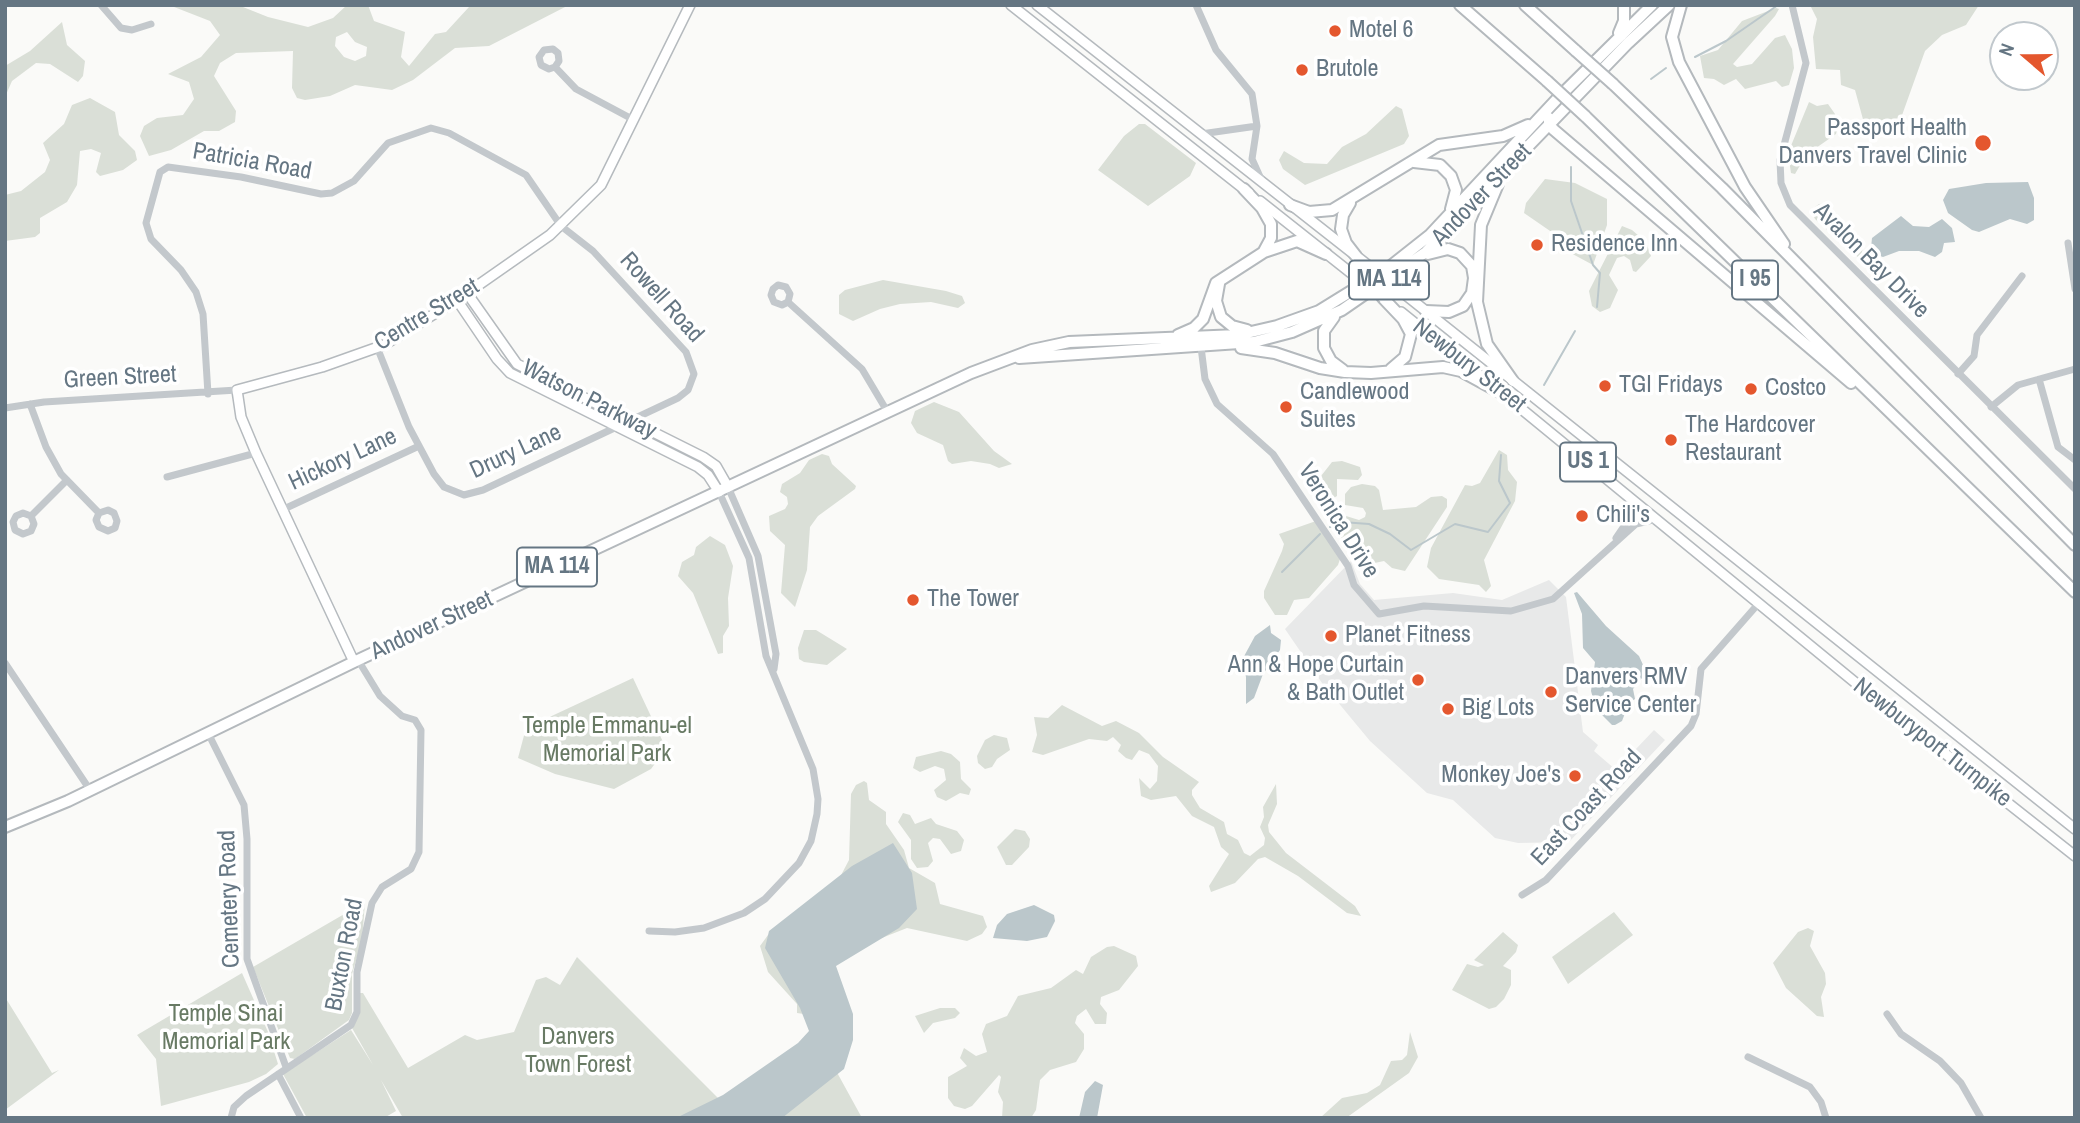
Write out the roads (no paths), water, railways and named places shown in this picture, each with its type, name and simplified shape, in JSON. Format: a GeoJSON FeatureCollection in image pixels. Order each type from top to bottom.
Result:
{"type":"FeatureCollection","features":[{"type":"Feature","properties":{"kind":"highway","name":"I 95"},"geometry":{"type":"LineString","coordinates":[[1460,5],[1585,116],[2075,592]]}},
{"type":"Feature","properties":{"kind":"highway","name":"I 95"},"geometry":{"type":"LineString","coordinates":[[1525,5],[1613,84],[2075,545]]}},
{"type":"Feature","properties":{"kind":"highway"},"geometry":{"type":"LineString","coordinates":[[1615,40],[1624,21],[1624,5]]}},
{"type":"Feature","properties":{"kind":"highway","name":"Andover Street"},"geometry":{"type":"LineString","coordinates":[[1013,359],[1221,346],[1280,336],[1342,310],[1413,262],[1437,242],[1669,5]]}},
{"type":"Feature","properties":{"kind":"highway"},"geometry":{"type":"LineString","coordinates":[[1681,5],[1672,37],[1679,62],[1745,187],[1804,272]]}},
{"type":"Feature","properties":{"kind":"highway"},"geometry":{"type":"LineString","coordinates":[[1638,34],[1648,7]]}},
{"type":"Feature","properties":{"kind":"highway","name":"Andover Street"},"geometry":{"type":"LineString","coordinates":[[5,827],[90,790],[356,661],[971,373],[1032,350],[1069,342],[1238,335],[1305,317],[1354,291],[1408,254],[1447,217],[1648,7]]}},
{"type":"Feature","properties":{"kind":"highway"},"geometry":{"type":"LineString","coordinates":[[1558,98],[1550,114],[1549,125],[1924,446]]}},
{"type":"Feature","properties":{"kind":"highway"},"geometry":{"type":"LineString","coordinates":[[1290,205],[1309,212],[1324,213],[1353,199],[1446,143],[1511,134],[1544,113]]}},
{"type":"Feature","properties":{"kind":"highway"},"geometry":{"type":"LineString","coordinates":[[1414,162],[1440,165],[1451,176],[1455,198],[1447,217]]}},
{"type":"Feature","properties":{"kind":"highway"},"geometry":{"type":"LineString","coordinates":[[1513,162],[1496,187],[1484,215],[1479,246],[1477,302],[1487,344],[1513,380]]}},
{"type":"Feature","properties":{"kind":"highway"},"geometry":{"type":"LineString","coordinates":[[1244,189],[1262,208],[1271,224],[1271,237],[1264,252]]}},
{"type":"Feature","properties":{"kind":"highway"},"geometry":{"type":"LineString","coordinates":[[1353,199],[1343,215],[1341,229],[1346,243],[1356,256]]}},
{"type":"Feature","properties":{"kind":"highway"},"geometry":{"type":"LineString","coordinates":[[1164,339],[1199,324],[1206,313],[1213,288],[1222,278],[1264,252],[1297,242],[1326,254]]}},
{"type":"Feature","properties":{"kind":"highway"},"geometry":{"type":"LineString","coordinates":[[1413,262],[1434,251],[1448,249],[1464,255],[1473,269],[1473,290],[1466,304],[1449,312],[1426,311]]}},
{"type":"Feature","properties":{"kind":"highway"},"geometry":{"type":"LineString","coordinates":[[1222,278],[1216,301],[1221,317],[1240,329],[1264,330]]}},
{"type":"Feature","properties":{"kind":"highway"},"geometry":{"type":"LineString","coordinates":[[1383,298],[1403,319],[1411,334],[1405,357],[1386,372]]}},
{"type":"Feature","properties":{"kind":"highway"},"geometry":{"type":"LineString","coordinates":[[1342,310],[1328,324],[1323,340],[1331,361],[1345,372]]}},
{"type":"Feature","properties":{"kind":"highway"},"geometry":{"type":"LineString","coordinates":[[1221,346],[1275,353],[1320,368],[1345,372],[1386,372],[1420,367],[1451,368],[1505,395]]}},
{"type":"Feature","properties":{"kind":"main road","name":"Centre Street"},"geometry":{"type":"LineString","coordinates":[[237,390],[321,367],[377,347],[457,300],[561,226],[601,185],[690,5]]}},
{"type":"Feature","properties":{"kind":"main road","name":"Newbury Street"},"geometry":{"type":"LineString","coordinates":[[1011,5],[1505,395],[1790,629]]}},
{"type":"Feature","properties":{"kind":"main road","name":"Newbury Street"},"geometry":{"type":"LineString","coordinates":[[1037,5],[1803,612]]}},
{"type":"Feature","properties":{"kind":"main road","name":"Watson Parkway"},"geometry":{"type":"LineString","coordinates":[[467,293],[517,364],[709,461],[721,472],[724,489]]}},
{"type":"Feature","properties":{"kind":"main road","name":"Watson Parkway"},"geometry":{"type":"LineString","coordinates":[[457,300],[497,359],[510,373],[703,470],[724,489]]}},
{"type":"Feature","properties":{"kind":"main road"},"geometry":{"type":"LineString","coordinates":[[237,390],[241,417],[256,453],[284,509],[316,585],[356,661]]}},
{"type":"Feature","properties":{"kind":"main road","name":"Newburyport Turnpike"},"geometry":{"type":"LineString","coordinates":[[1803,612],[2075,829]]}},
{"type":"Feature","properties":{"kind":"main road","name":"Newburyport Turnpike"},"geometry":{"type":"LineString","coordinates":[[1790,629],[2075,856]]}},
{"type":"Feature","properties":{"kind":"street"},"geometry":{"type":"LineString","coordinates":[[101,5],[121,27],[132,30],[151,24]]}},
{"type":"Feature","properties":{"kind":"street"},"geometry":{"type":"LineString","coordinates":[[1196,5],[1216,50],[1250,88],[1257,126],[1252,159],[1256,172],[1265,185]]}},
{"type":"Feature","properties":{"kind":"street","name":"Avalon Bay Drive"},"geometry":{"type":"LineString","coordinates":[[1791,5],[1806,64],[1780,160],[1784,194],[1797,214],[2074,489]]}},
{"type":"Feature","properties":{"kind":"street"},"geometry":{"type":"LineString","coordinates":[[555,66],[576,89],[634,120]]}},
{"type":"Feature","properties":{"kind":"street"},"geometry":{"type":"LineString","coordinates":[[1201,134],[1257,126]]}},
{"type":"Feature","properties":{"kind":"street","name":"Patricia Road"},"geometry":{"type":"LineString","coordinates":[[208,394],[203,314],[196,292],[181,270],[151,240],[146,223],[153,186],[162,169],[168,167],[241,177],[321,194],[332,193],[354,181],[380,149],[393,139],[422,130],[438,129],[526,175],[561,226]]}},
{"type":"Feature","properties":{"kind":"street","name":"Rowell Road"},"geometry":{"type":"LineString","coordinates":[[561,226],[608,267],[692,362],[694,374],[688,390],[631,421]]}},
{"type":"Feature","properties":{"kind":"street"},"geometry":{"type":"LineString","coordinates":[[2068,243],[2075,289]]}},
{"type":"Feature","properties":{"kind":"street"},"geometry":{"type":"LineString","coordinates":[[1958,374],[1974,356],[1977,335],[2022,276]]}},
{"type":"Feature","properties":{"kind":"street"},"geometry":{"type":"LineString","coordinates":[[788,302],[868,375],[887,411]]}},
{"type":"Feature","properties":{"kind":"street","name":"Drury Lane"},"geometry":{"type":"LineString","coordinates":[[377,347],[419,446],[444,487],[457,494],[471,495],[631,421]]}},
{"type":"Feature","properties":{"kind":"street","name":"Veronica Drive"},"geometry":{"type":"LineString","coordinates":[[1201,347],[1205,379],[1217,404],[1273,454],[1348,566],[1354,585],[1379,614],[1424,606],[1502,611],[1535,605],[1553,599],[1609,547]]}},
{"type":"Feature","properties":{"kind":"street"},"geometry":{"type":"LineString","coordinates":[[1991,407],[2012,389],[2075,369]]}},
{"type":"Feature","properties":{"kind":"street"},"geometry":{"type":"LineString","coordinates":[[2039,379],[2057,447],[2075,460]]}},
{"type":"Feature","properties":{"kind":"street","name":"Green Street"},"geometry":{"type":"LineString","coordinates":[[5,408],[143,395],[208,394],[237,390]]}},
{"type":"Feature","properties":{"kind":"street"},"geometry":{"type":"LineString","coordinates":[[30,404],[46,447],[67,480],[99,513]]}},
{"type":"Feature","properties":{"kind":"street","name":"Hickory Lane"},"geometry":{"type":"LineString","coordinates":[[284,509],[419,446]]}},
{"type":"Feature","properties":{"kind":"street"},"geometry":{"type":"LineString","coordinates":[[167,477],[256,453]]}},
{"type":"Feature","properties":{"kind":"street"},"geometry":{"type":"LineString","coordinates":[[31,516],[67,480]]}},
{"type":"Feature","properties":{"kind":"street"},"geometry":{"type":"LineString","coordinates":[[649,931],[691,931],[744,913],[773,892],[805,853],[817,814],[816,783],[774,669],[766,656],[749,558],[724,489]]}},
{"type":"Feature","properties":{"kind":"street"},"geometry":{"type":"LineString","coordinates":[[1609,547],[1632,511],[1628,495]]}},
{"type":"Feature","properties":{"kind":"street"},"geometry":{"type":"LineString","coordinates":[[1609,547],[1636,524],[1657,519]]}},
{"type":"Feature","properties":{"kind":"street","name":"East Coast Road"},"geometry":{"type":"LineString","coordinates":[[1522,895],[1546,880],[1691,726],[1696,715],[1702,669],[1759,603]]}},
{"type":"Feature","properties":{"kind":"street","name":"Buxton Road"},"geometry":{"type":"LineString","coordinates":[[231,1118],[239,1101],[286,1067],[340,1034],[354,1021],[358,1003],[357,972],[372,903],[382,887],[411,869],[419,852],[421,730],[415,720],[402,716],[380,696],[356,661]]}},
{"type":"Feature","properties":{"kind":"street"},"geometry":{"type":"LineString","coordinates":[[5,663],[90,790]]}},
{"type":"Feature","properties":{"kind":"street","name":"Cemetery Road"},"geometry":{"type":"LineString","coordinates":[[208,733],[244,804],[247,830],[247,959],[286,1067]]}},
{"type":"Feature","properties":{"kind":"street"},"geometry":{"type":"LineString","coordinates":[[1887,1014],[1901,1034],[1940,1061],[1961,1083],[1981,1118]]}},
{"type":"Feature","properties":{"kind":"street"},"geometry":{"type":"LineString","coordinates":[[1748,1057],[1807,1085],[1819,1098],[1826,1118]]}},
{"type":"Feature","properties":{"kind":"street"},"geometry":{"type":"LineString","coordinates":[[278,1074],[301,1118]]}},
{"type":"Feature","properties":{"kind":"waterway"},"geometry":{"type":"LineString","coordinates":[[1695,57],[1726,41],[1778,5]]}},
{"type":"Feature","properties":{"kind":"waterway"},"geometry":{"type":"LineString","coordinates":[[1651,79],[1666,68]]}},
{"type":"Feature","properties":{"kind":"waterway"},"geometry":{"type":"LineString","coordinates":[[1571,167],[1571,201],[1593,265],[1600,273],[1597,307]]}},
{"type":"Feature","properties":{"kind":"waterway"},"geometry":{"type":"LineString","coordinates":[[1544,385],[1575,331]]}},
{"type":"Feature","properties":{"kind":"waterway"},"geometry":{"type":"LineString","coordinates":[[1330,527],[1342,522],[1369,524],[1390,534],[1411,550],[1455,524],[1488,532],[1510,503],[1499,481],[1501,455]]}},
{"type":"Feature","properties":{"kind":"waterway"},"geometry":{"type":"LineString","coordinates":[[1282,572],[1320,534]]}},
{"type":"Feature","properties":{"kind":"place","name":"Motel 6"},"geometry":{"type":"Point","coordinates":[1335,31]}},
{"type":"Feature","properties":{"kind":"place","name":"Brutole"},"geometry":{"type":"Point","coordinates":[1302,70]}},
{"type":"Feature","properties":{"kind":"place","name":"Passport Health Danvers Travel Clinic"},"geometry":{"type":"Point","coordinates":[1983,143]}},
{"type":"Feature","properties":{"kind":"place","name":"Residence Inn"},"geometry":{"type":"Point","coordinates":[1537,245]}},
{"type":"Feature","properties":{"kind":"place","name":"TGI Fridays"},"geometry":{"type":"Point","coordinates":[1605,386]}},
{"type":"Feature","properties":{"kind":"place","name":"Costco"},"geometry":{"type":"Point","coordinates":[1751,389]}},
{"type":"Feature","properties":{"kind":"place","name":"Candlewood Suites"},"geometry":{"type":"Point","coordinates":[1286,407]}},
{"type":"Feature","properties":{"kind":"place","name":"The Hardcover Restaurant"},"geometry":{"type":"Point","coordinates":[1671,440]}},
{"type":"Feature","properties":{"kind":"place","name":"Chili's"},"geometry":{"type":"Point","coordinates":[1582,516]}},
{"type":"Feature","properties":{"kind":"place","name":"The Tower"},"geometry":{"type":"Point","coordinates":[913,600]}},
{"type":"Feature","properties":{"kind":"place","name":"Planet Fitness"},"geometry":{"type":"Point","coordinates":[1331,636]}},
{"type":"Feature","properties":{"kind":"place","name":"Ann & Hope Curtain & Bath Outlet"},"geometry":{"type":"Point","coordinates":[1418,680]}},
{"type":"Feature","properties":{"kind":"place","name":"Danvers RMV Service Center"},"geometry":{"type":"Point","coordinates":[1551,692]}},
{"type":"Feature","properties":{"kind":"place","name":"Big Lots"},"geometry":{"type":"Point","coordinates":[1448,709]}},
{"type":"Feature","properties":{"kind":"place","name":"Monkey Joe's"},"geometry":{"type":"Point","coordinates":[1575,776]}},
{"type":"Feature","properties":{"kind":"park label","name":"Temple Emmanu-el Memorial Park"},"geometry":{"type":"Point","coordinates":[607,741]}},
{"type":"Feature","properties":{"kind":"park label","name":"Temple Sinai Memorial Park"},"geometry":{"type":"Point","coordinates":[226,1029]}},
{"type":"Feature","properties":{"kind":"park label","name":"Danvers Town Forest"},"geometry":{"type":"Point","coordinates":[578,1052]}}]}
